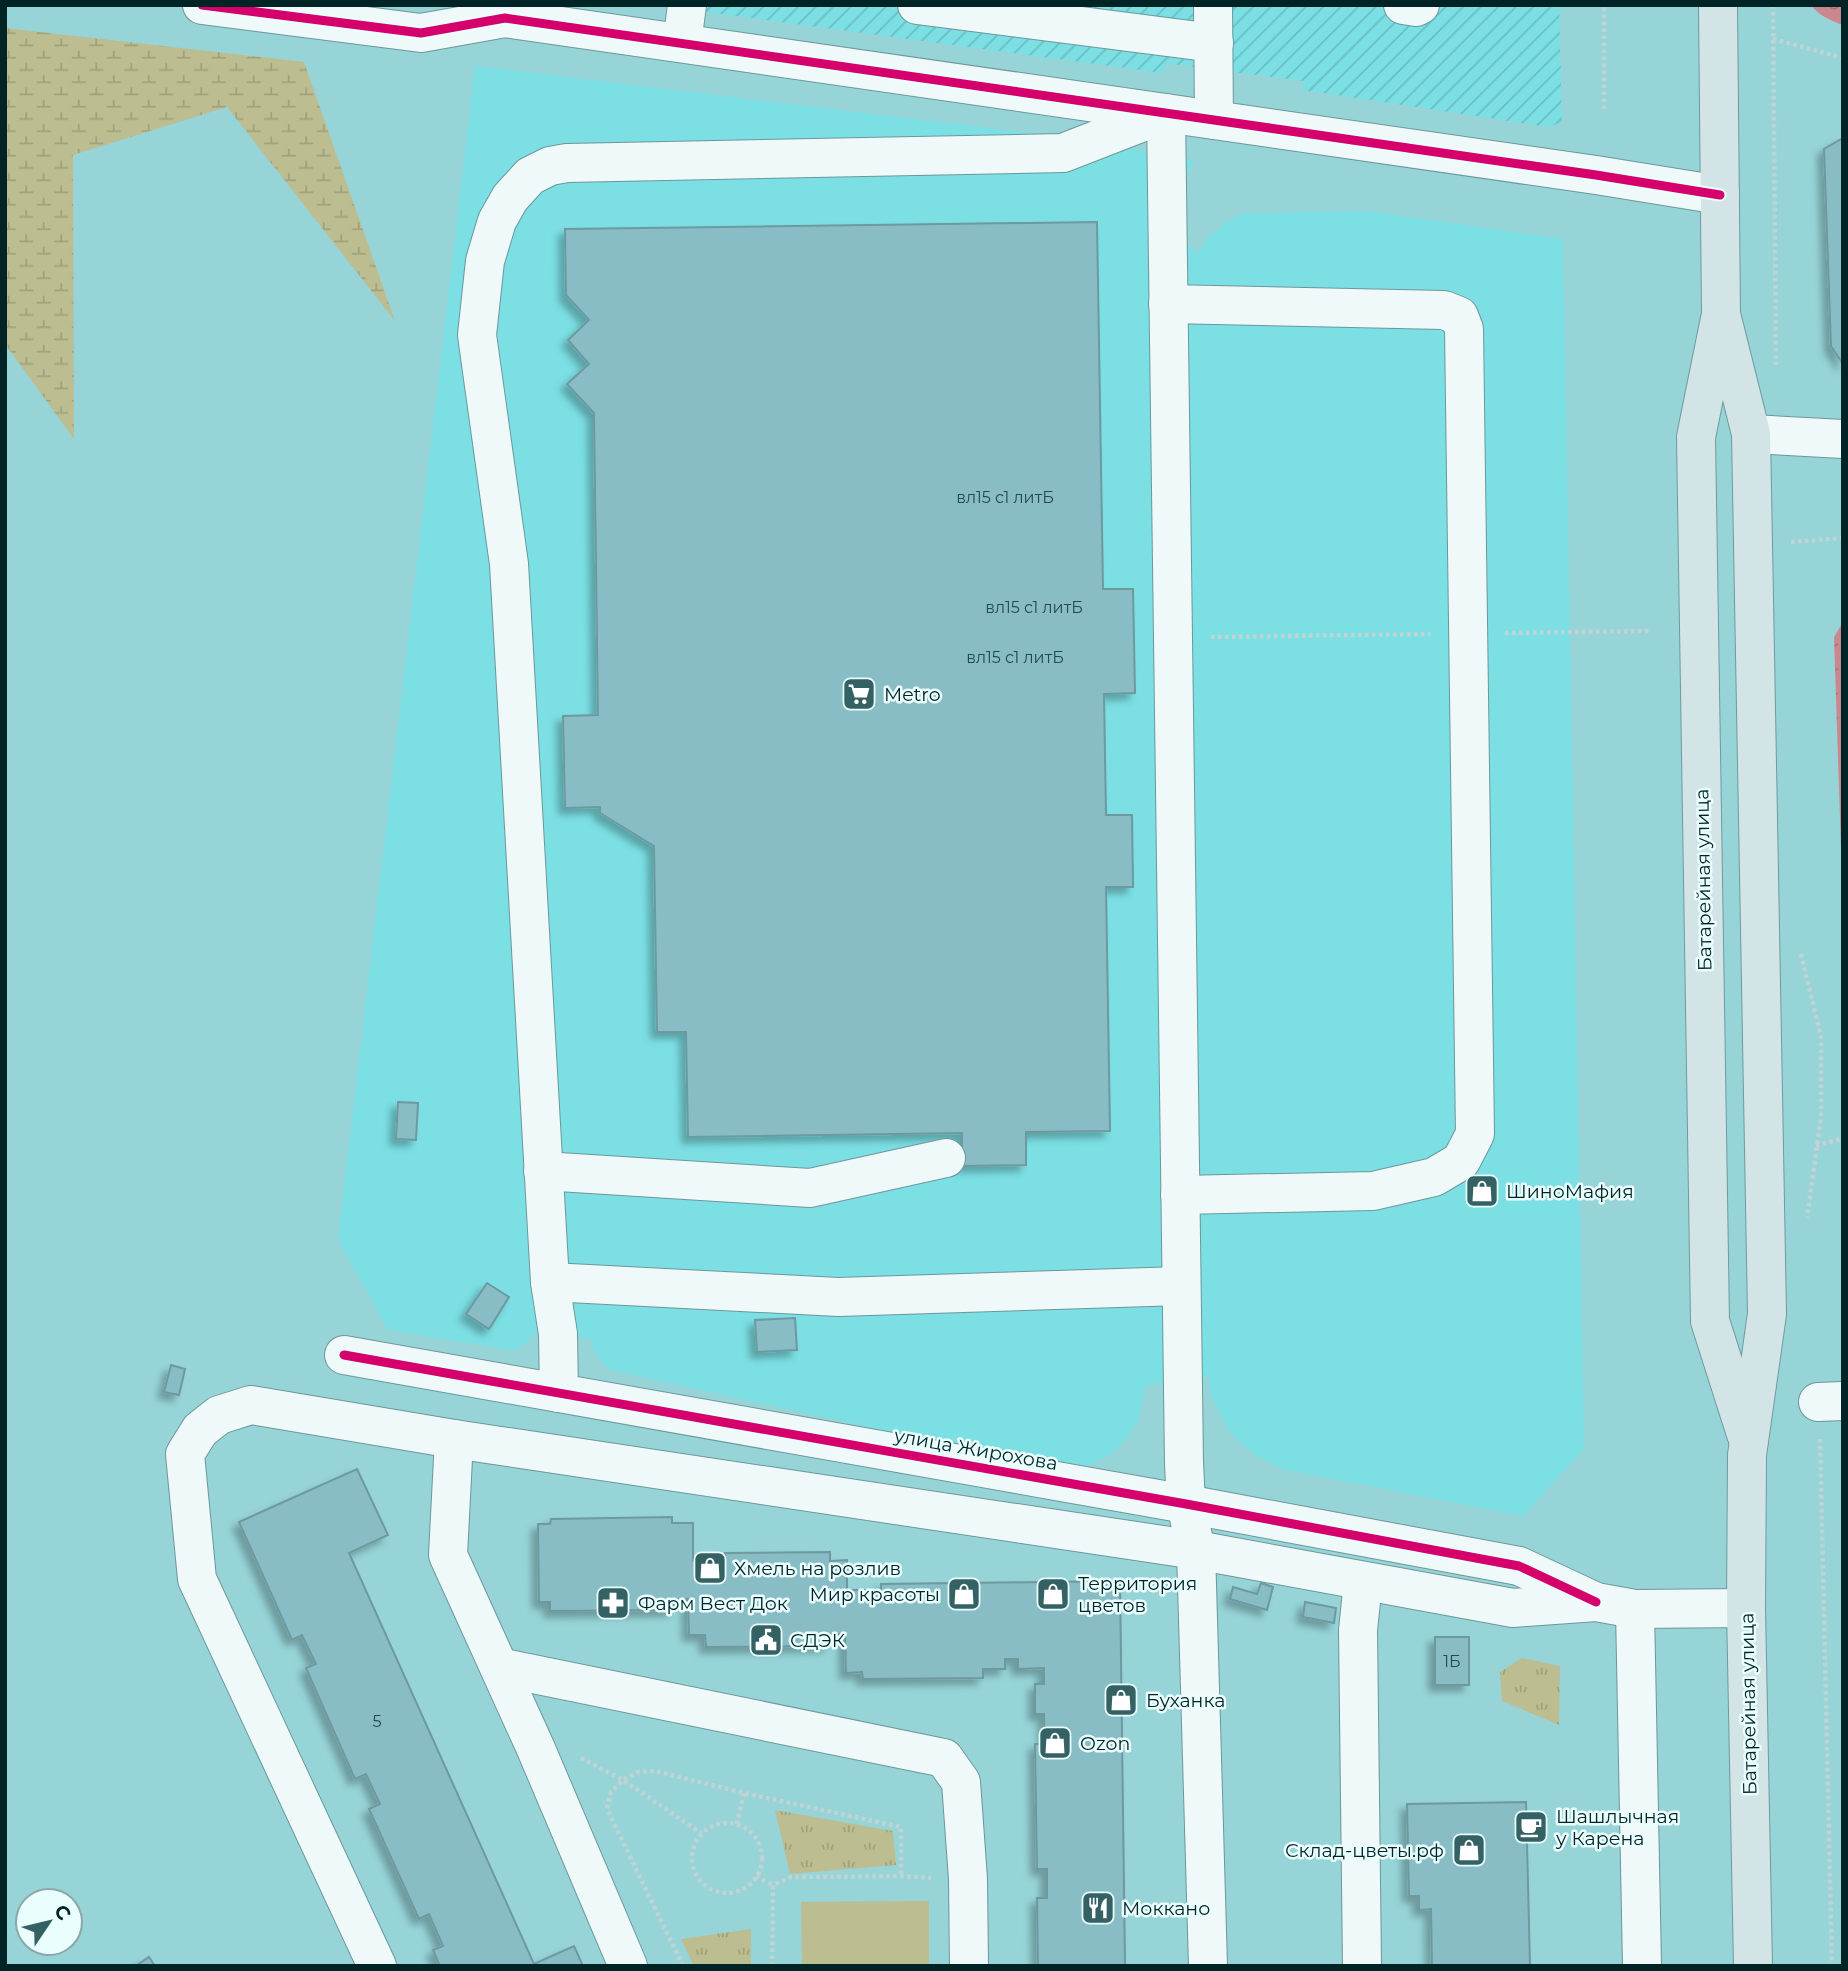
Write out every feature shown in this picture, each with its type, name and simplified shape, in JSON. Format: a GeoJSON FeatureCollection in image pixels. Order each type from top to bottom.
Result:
{"type":"FeatureCollection","features":[{"type":"Feature","properties":{"kind":"main road","name":"Батарейная улица"},"geometry":{"type":"LineString","coordinates":[[1718,5],[1721,313],[1696,437],[1710,1321],[1749,1443]]}},
{"type":"Feature","properties":{"kind":"main road","name":"Батарейная улица"},"geometry":{"type":"LineString","coordinates":[[1721,313],[1751,434],[1767,1314],[1747,1455],[1746,1608],[1753,1966]]}},
{"type":"Feature","properties":{"kind":"street"},"geometry":{"type":"LineString","coordinates":[[202,5],[421,33],[505,18],[1720,195]]}},
{"type":"Feature","properties":{"kind":"street"},"geometry":{"type":"LineString","coordinates":[[682,43],[687,5]]}},
{"type":"Feature","properties":{"kind":"street"},"geometry":{"type":"LineString","coordinates":[[917,5],[1214,43]]}},
{"type":"Feature","properties":{"kind":"street"},"geometry":{"type":"LineString","coordinates":[[1213,5],[1214,120]]}},
{"type":"Feature","properties":{"kind":"street"},"geometry":{"type":"LineString","coordinates":[[1403,5],[1420,5]]}},
{"type":"Feature","properties":{"kind":"street"},"geometry":{"type":"LineString","coordinates":[[1166,113],[1181,1286],[1186,1504],[1196,1550],[1208,1966]]}},
{"type":"Feature","properties":{"kind":"street"},"geometry":{"type":"LineString","coordinates":[[559,1392],[558,1334],[550,1282],[543,1171],[509,564],[477,335],[485,261],[497,221],[510,198],[530,176],[550,166],[568,163],[1063,153],[1166,113]]}},
{"type":"Feature","properties":{"kind":"street"},"geometry":{"type":"LineString","coordinates":[[1168,304],[1444,310],[1459,316],[1464,329],[1469,634],[1475,1135],[1461,1161],[1433,1177],[1373,1191],[1180,1195]]}},
{"type":"Feature","properties":{"kind":"street"},"geometry":{"type":"LineString","coordinates":[[1751,434],[1843,439]]}},
{"type":"Feature","properties":{"kind":"street"},"geometry":{"type":"LineString","coordinates":[[543,1171],[810,1188],[946,1158]]}},
{"type":"Feature","properties":{"kind":"street"},"geometry":{"type":"LineString","coordinates":[[550,1282],[838,1297],[1181,1286]]}},
{"type":"Feature","properties":{"kind":"street","name":"улица Жирохова"},"geometry":{"type":"LineString","coordinates":[[344,1354],[1519,1566],[1596,1602]]}},
{"type":"Feature","properties":{"kind":"street","name":"улица Жирохова"},"geometry":{"type":"LineString","coordinates":[[377,1966],[197,1580],[185,1454],[200,1430],[219,1415],[251,1405],[454,1440],[1196,1550],[1513,1608],[1596,1602],[1635,1609],[1746,1608]]}},
{"type":"Feature","properties":{"kind":"street"},"geometry":{"type":"LineString","coordinates":[[454,1440],[448,1555],[536,1749],[628,1966]]}},
{"type":"Feature","properties":{"kind":"street"},"geometry":{"type":"LineString","coordinates":[[1362,1966],[1358,1630],[1363,1582]]}},
{"type":"Feature","properties":{"kind":"street"},"geometry":{"type":"LineString","coordinates":[[1635,1609],[1642,1966]]}},
{"type":"Feature","properties":{"kind":"street"},"geometry":{"type":"LineString","coordinates":[[499,1667],[944,1758],[961,1782],[968,1880],[969,1966]]}},
{"type":"Feature","properties":{"kind":"path"},"geometry":{"type":"LineString","coordinates":[[1604,5],[1604,109]]}},
{"type":"Feature","properties":{"kind":"path"},"geometry":{"type":"LineString","coordinates":[[1773,5],[1776,371]]}},
{"type":"Feature","properties":{"kind":"path"},"geometry":{"type":"LineString","coordinates":[[1773,39],[1843,58]]}},
{"type":"Feature","properties":{"kind":"path"},"geometry":{"type":"LineString","coordinates":[[1781,543],[1843,538]]}},
{"type":"Feature","properties":{"kind":"path"},"geometry":{"type":"LineString","coordinates":[[1172,638],[1649,631]]}},
{"type":"Feature","properties":{"kind":"path"},"geometry":{"type":"LineString","coordinates":[[1816,1146],[1843,1138]]}},
{"type":"Feature","properties":{"kind":"path"},"geometry":{"type":"LineString","coordinates":[[1830,1401],[1832,1966]]}},
{"type":"Feature","properties":{"kind":"path"},"geometry":{"type":"LineString","coordinates":[[536,1749],[583,1759],[623,1780],[701,1833]]}},
{"type":"Feature","properties":{"kind":"path"},"geometry":{"type":"LineString","coordinates":[[683,1966],[607,1810],[611,1792],[623,1780],[638,1772],[655,1771],[744,1794],[901,1826],[901,1876]]}},
{"type":"Feature","properties":{"kind":"path"},"geometry":{"type":"LineString","coordinates":[[737,1824],[744,1794]]}},
{"type":"Feature","properties":{"kind":"path"},"geometry":{"type":"LineString","coordinates":[[737,1824],[757,1839],[761,1864],[756,1876],[747,1886],[723,1893],[711,1889],[701,1881],[694,1870],[694,1844],[701,1833],[712,1826],[737,1824]]}},
{"type":"Feature","properties":{"kind":"path"},"geometry":{"type":"LineString","coordinates":[[756,1876],[773,1885]]}},
{"type":"Feature","properties":{"kind":"path"},"geometry":{"type":"LineString","coordinates":[[773,1885],[791,1877],[901,1876],[968,1880]]}},
{"type":"Feature","properties":{"kind":"path"},"geometry":{"type":"LineString","coordinates":[[772,1966],[773,1885]]}},
{"type":"Feature","properties":{"kind":"shaded area"},"geometry":{"type":"Polygon","coordinates":[[[653,5],[1559,5],[1562,122],[1549,127],[1303,90],[1303,81],[1165,63],[1163,73],[653,5]]]}},
{"type":"Feature","properties":{"kind":"shaded area"},"geometry":{"type":"Polygon","coordinates":[[[475,66],[1064,137],[1195,161],[1184,176],[1180,237],[1198,253],[1209,236],[1243,213],[1368,211],[1563,239],[1584,1449],[1523,1516],[1282,1469],[1253,1454],[1229,1431],[1212,1398],[1208,1375],[1145,1386],[1139,1419],[1125,1441],[1109,1455],[1086,1467],[1059,1469],[611,1370],[595,1353],[591,1340],[537,1329],[523,1346],[513,1350],[388,1330],[338,1239],[475,66]]]}},
{"type":"Feature","properties":{"kind":"green space"},"geometry":{"type":"Polygon","coordinates":[[[5,28],[304,62],[395,321],[227,107],[73,155],[74,439],[5,344],[5,28]]]}},
{"type":"Feature","properties":{"kind":"green space"},"geometry":{"type":"Polygon","coordinates":[[[1522,1658],[1560,1666],[1559,1725],[1502,1701],[1500,1672],[1522,1658]]]}},
{"type":"Feature","properties":{"kind":"green space"},"geometry":{"type":"Polygon","coordinates":[[[775,1810],[893,1831],[896,1865],[790,1874],[775,1810]]]}},
{"type":"Feature","properties":{"kind":"green space"},"geometry":{"type":"Polygon","coordinates":[[[929,1901],[929,1966],[802,1966],[801,1902],[929,1901]]]}},
{"type":"Feature","properties":{"kind":"green space"},"geometry":{"type":"Polygon","coordinates":[[[751,1929],[751,1966],[694,1966],[681,1939],[751,1929]]]}},
{"type":"Feature","properties":{"kind":"water"},"geometry":{"type":"Polygon","coordinates":[[[1811,5],[1843,5],[1843,25],[1817,12],[1811,5]]]}},
{"type":"Feature","properties":{"kind":"water"},"geometry":{"type":"Polygon","coordinates":[[[1843,622],[1843,909],[1834,637],[1843,622]]]}},
{"type":"Feature","properties":{"kind":"building"},"geometry":{"type":"Polygon","coordinates":[[[1843,138],[1843,364],[1831,346],[1824,149],[1843,138]]]}},
{"type":"Feature","properties":{"kind":"building","name":"Metro"},"geometry":{"type":"Polygon","coordinates":[[[1097,222],[1103,589],[1133,589],[1135,693],[1104,694],[1106,815],[1132,815],[1133,887],[1106,887],[1110,1131],[1026,1132],[1026,1165],[962,1166],[962,1133],[688,1137],[686,1032],[657,1032],[654,846],[600,813],[600,807],[565,808],[563,716],[598,715],[594,413],[567,384],[589,364],[568,340],[589,320],[566,295],[565,229],[1097,222]]]}},
{"type":"Feature","properties":{"kind":"building"},"geometry":{"type":"Polygon","coordinates":[[[398,1102],[418,1103],[416,1140],[396,1139],[398,1102]]]}},
{"type":"Feature","properties":{"kind":"building"},"geometry":{"type":"Polygon","coordinates":[[[487,1283],[509,1297],[489,1329],[466,1314],[487,1283]]]}},
{"type":"Feature","properties":{"kind":"building"},"geometry":{"type":"Polygon","coordinates":[[[795,1318],[797,1350],[757,1352],[755,1320],[795,1318]]]}},
{"type":"Feature","properties":{"kind":"building"},"geometry":{"type":"Polygon","coordinates":[[[171,1365],[185,1369],[179,1395],[164,1392],[171,1365]]]}},
{"type":"Feature","properties":{"kind":"building"},"geometry":{"type":"Polygon","coordinates":[[[357,1469],[388,1535],[349,1553],[534,1964],[574,1946],[583,1966],[440,1966],[433,1950],[443,1946],[429,1914],[419,1919],[369,1809],[380,1804],[366,1774],[355,1779],[306,1668],[316,1664],[302,1635],[292,1640],[239,1522],[357,1469]]]}},
{"type":"Feature","properties":{"kind":"building"},"geometry":{"type":"Polygon","coordinates":[[[672,1517],[672,1523],[693,1523],[693,1561],[725,1561],[725,1553],[830,1552],[830,1561],[847,1560],[847,1590],[881,1590],[881,1584],[1120,1581],[1125,1966],[1038,1966],[1037,1898],[1047,1898],[1047,1869],[1037,1869],[1035,1744],[1045,1744],[1044,1714],[1035,1714],[1035,1684],[1044,1684],[1044,1668],[1018,1669],[1018,1659],[1005,1659],[1005,1669],[983,1669],[983,1678],[863,1679],[862,1672],[846,1673],[845,1634],[828,1634],[828,1646],[706,1647],[705,1635],[689,1635],[688,1599],[674,1599],[674,1610],[550,1611],[550,1602],[539,1602],[538,1524],[550,1524],[551,1519],[672,1517]]]}},
{"type":"Feature","properties":{"kind":"building"},"geometry":{"type":"Polygon","coordinates":[[[1261,1583],[1273,1587],[1267,1610],[1230,1599],[1233,1587],[1257,1594],[1261,1583]]]}},
{"type":"Feature","properties":{"kind":"building"},"geometry":{"type":"Polygon","coordinates":[[[1305,1602],[1336,1608],[1334,1623],[1303,1617],[1305,1602]]]}},
{"type":"Feature","properties":{"kind":"building"},"geometry":{"type":"Polygon","coordinates":[[[1435,1637],[1469,1637],[1469,1685],[1435,1685],[1435,1637]]]}},
{"type":"Feature","properties":{"kind":"building"},"geometry":{"type":"Polygon","coordinates":[[[1526,1802],[1530,1966],[1432,1966],[1431,1909],[1419,1910],[1419,1896],[1409,1896],[1407,1804],[1526,1802]]]}},
{"type":"Feature","properties":{"kind":"building"},"geometry":{"type":"Polygon","coordinates":[[[149,1957],[155,1966],[136,1966],[149,1957]]]}},
{"type":"Feature","properties":{"kind":"cycle path"},"geometry":{"type":"LineString","coordinates":[[202,5],[421,33],[505,18],[1720,195]]}},
{"type":"Feature","properties":{"kind":"cycle path"},"geometry":{"type":"LineString","coordinates":[[344,1355],[1186,1504],[1519,1566],[1596,1602]]}},
{"type":"Feature","properties":{"kind":"place","name":"Metro"},"geometry":{"type":"Point","coordinates":[859,694]}},
{"type":"Feature","properties":{"kind":"place","name":"ШиноМафия"},"geometry":{"type":"Point","coordinates":[1482,1191]}},
{"type":"Feature","properties":{"kind":"place","name":"Хмель на розлив"},"geometry":{"type":"Point","coordinates":[710,1568]}},
{"type":"Feature","properties":{"kind":"place","name":"Мир красоты"},"geometry":{"type":"Point","coordinates":[964,1594]}},
{"type":"Feature","properties":{"kind":"place","name":"Территория цветов"},"geometry":{"type":"Point","coordinates":[1053,1594]}},
{"type":"Feature","properties":{"kind":"place","name":"Фарм Вест Док"},"geometry":{"type":"Point","coordinates":[613,1603]}},
{"type":"Feature","properties":{"kind":"place","name":"СДЭК"},"geometry":{"type":"Point","coordinates":[766,1640]}},
{"type":"Feature","properties":{"kind":"place","name":"Буханка"},"geometry":{"type":"Point","coordinates":[1121,1700]}},
{"type":"Feature","properties":{"kind":"place","name":"Ozon"},"geometry":{"type":"Point","coordinates":[1055,1743]}},
{"type":"Feature","properties":{"kind":"place","name":"Шашлычная у Карена"},"geometry":{"type":"Point","coordinates":[1531,1827]}},
{"type":"Feature","properties":{"kind":"place","name":"Склад-цветы.рф"},"geometry":{"type":"Point","coordinates":[1469,1850]}},
{"type":"Feature","properties":{"kind":"place","name":"Моккано"},"geometry":{"type":"Point","coordinates":[1098,1908]}}]}
